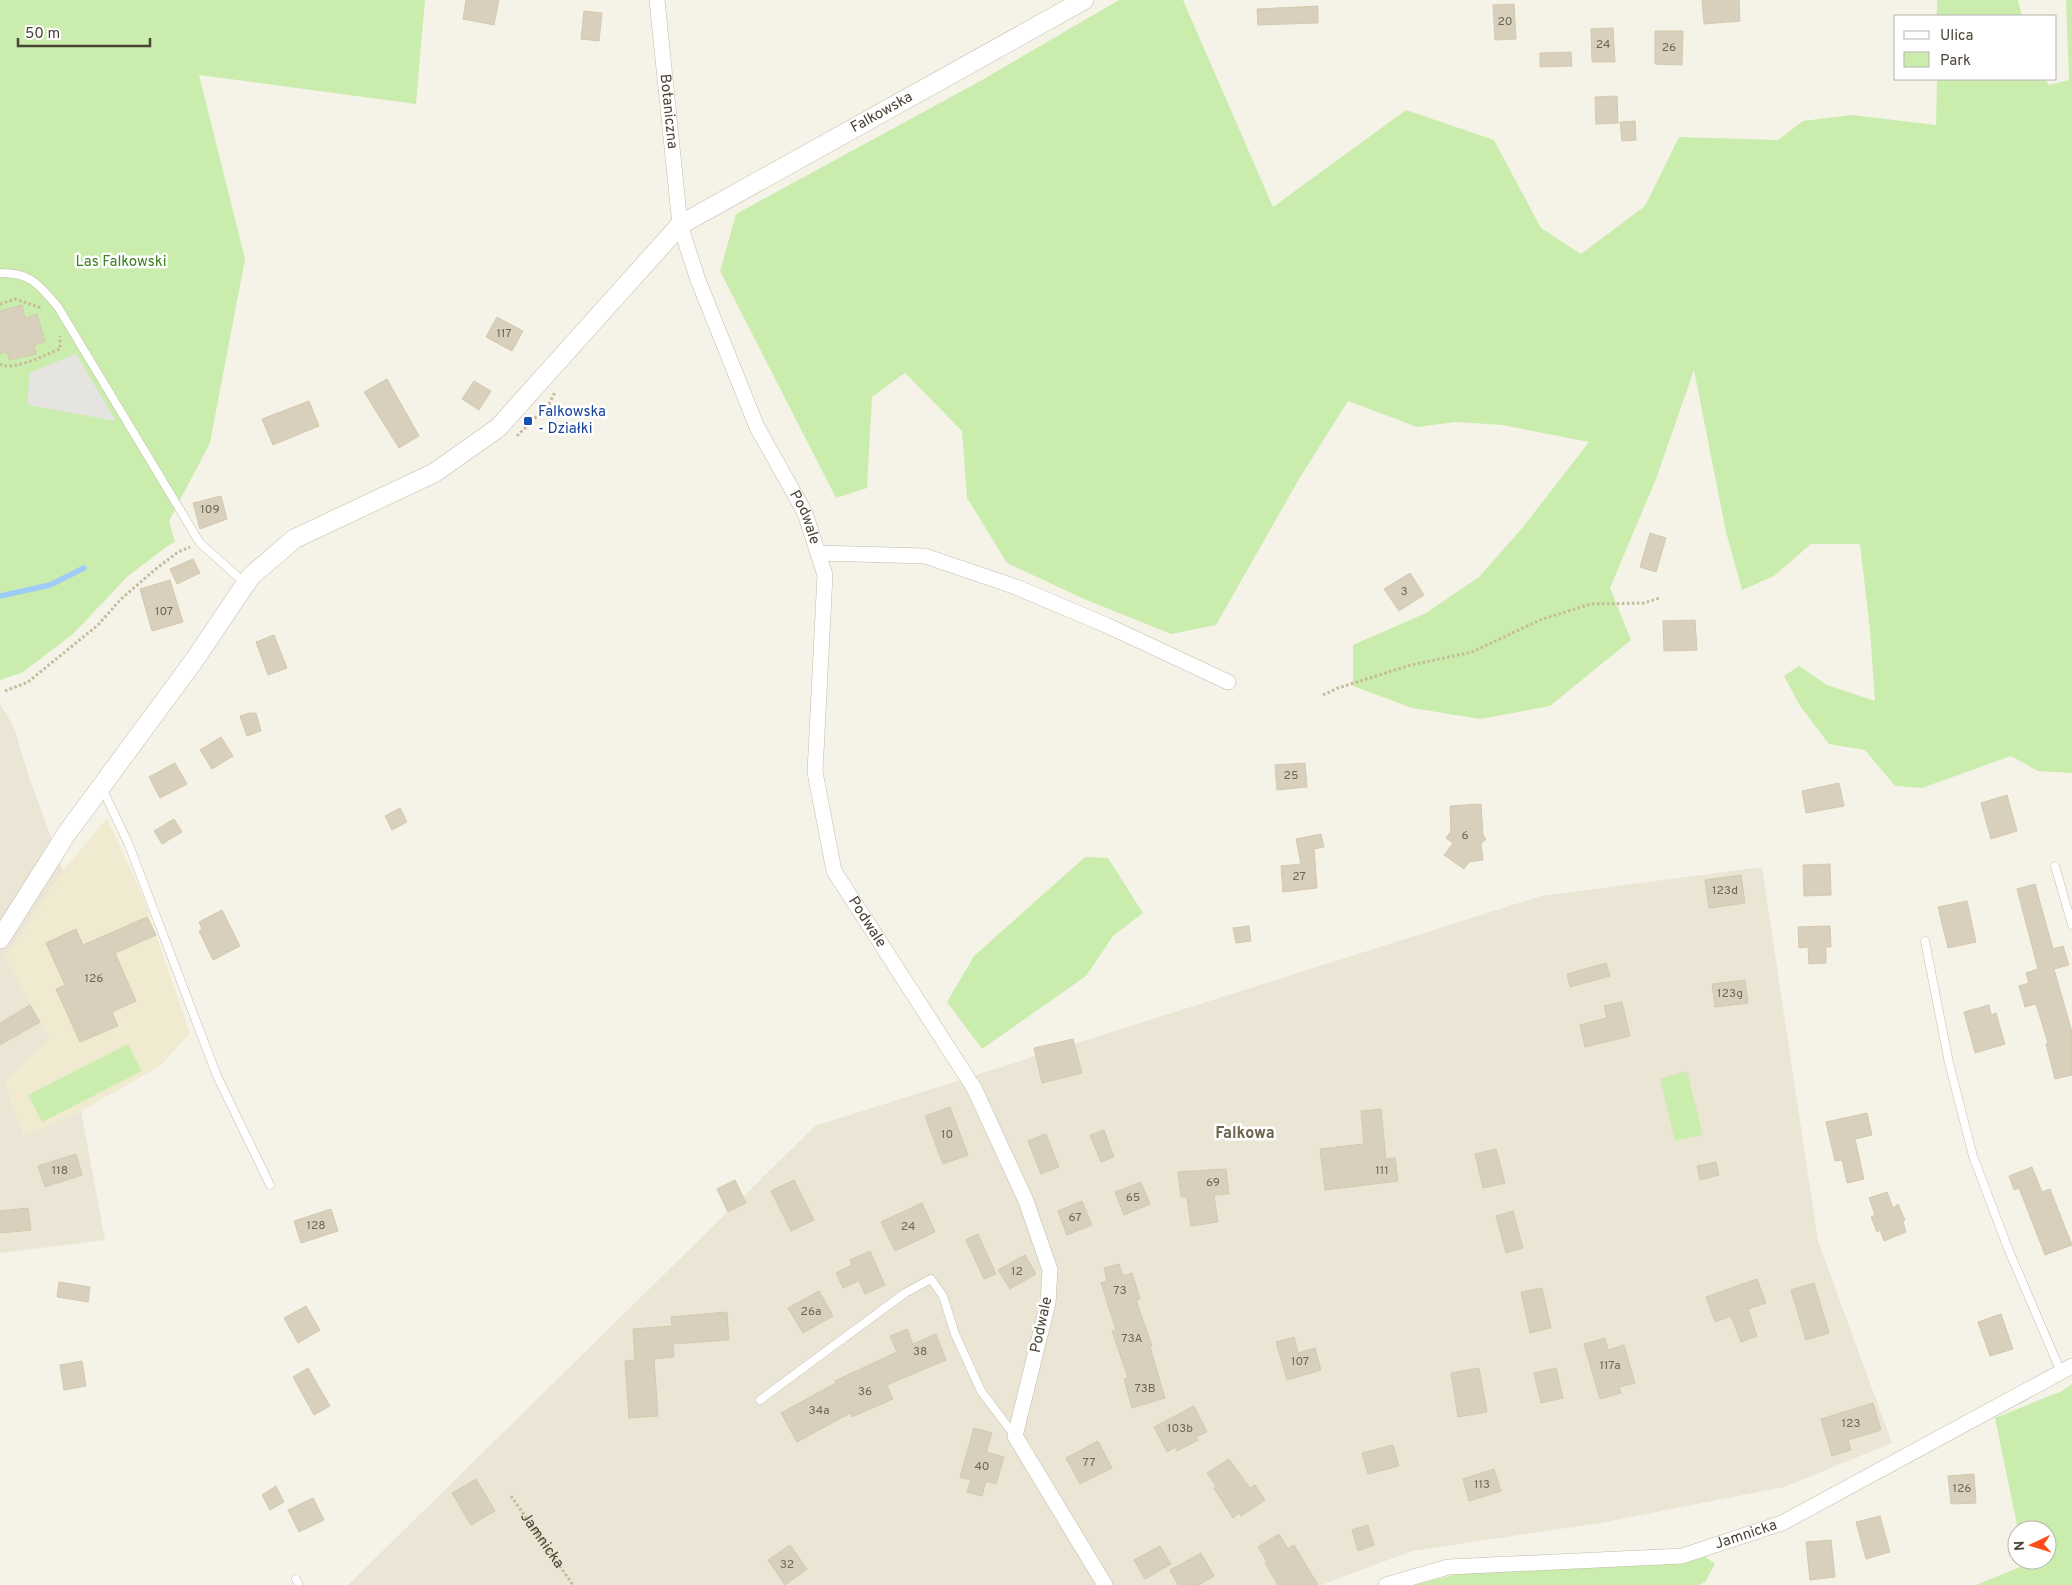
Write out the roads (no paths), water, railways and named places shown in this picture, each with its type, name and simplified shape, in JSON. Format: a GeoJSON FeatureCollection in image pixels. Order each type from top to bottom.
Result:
{"type":"FeatureCollection","features":[{"type":"Feature","properties":{"kind":"street","name":"Botaniczna"},"geometry":{"type":"LineString","coordinates":[[657,0],[680,225]]}},
{"type":"Feature","properties":{"kind":"street","name":"Falkowska"},"geometry":{"type":"LineString","coordinates":[[0,938],[67,833],[192,662],[246,584],[252,576],[294,539],[434,473],[498,428],[680,225],[1084,0]]}},
{"type":"Feature","properties":{"kind":"street","name":"Podwale"},"geometry":{"type":"LineString","coordinates":[[680,225],[698,280],[757,427],[805,513],[825,575],[815,772],[834,871],[974,1088],[1026,1201],[1050,1270],[1048,1303],[1015,1436]]}},
{"type":"Feature","properties":{"kind":"street"},"geometry":{"type":"LineString","coordinates":[[818,554],[920,555],[1016,588],[1061,606],[1228,682]]}},
{"type":"Feature","properties":{"kind":"street","name":"Jamnicka"},"geometry":{"type":"LineString","coordinates":[[1386,1585],[1448,1567],[1682,1556],[1782,1523],[2067,1369]]}},
{"type":"Feature","properties":{"kind":"street"},"geometry":{"type":"LineString","coordinates":[[1015,1436],[1105,1585]]}},
{"type":"Feature","properties":{"kind":"lane"},"geometry":{"type":"LineString","coordinates":[[0,273],[15,273],[36,282],[58,307],[200,543],[246,584]]}},
{"type":"Feature","properties":{"kind":"lane"},"geometry":{"type":"LineString","coordinates":[[102,786],[132,854],[217,1076],[270,1185]]}},
{"type":"Feature","properties":{"kind":"lane"},"geometry":{"type":"LineString","coordinates":[[2055,866],[2072,925]]}},
{"type":"Feature","properties":{"kind":"lane"},"geometry":{"type":"LineString","coordinates":[[1925,941],[1949,1063],[1973,1156],[2009,1251],[2067,1369]]}},
{"type":"Feature","properties":{"kind":"lane"},"geometry":{"type":"LineString","coordinates":[[760,1400],[905,1293],[931,1279],[943,1296],[955,1334],[981,1391],[1015,1436]]}},
{"type":"Feature","properties":{"kind":"waterway"},"geometry":{"type":"LineString","coordinates":[[0,596],[50,585],[84,568]]}},
{"type":"Feature","properties":{"kind":"place","name":"Falkowska - Działki"},"geometry":{"type":"Point","coordinates":[528,421]}},
{"type":"Feature","properties":{"kind":"district","name":"Falkowa"},"geometry":{"type":"Point","coordinates":[1245,1134]}},
{"type":"Feature","properties":{"kind":"park label","name":"Las Falkowski"},"geometry":{"type":"Point","coordinates":[121,262]}}]}
